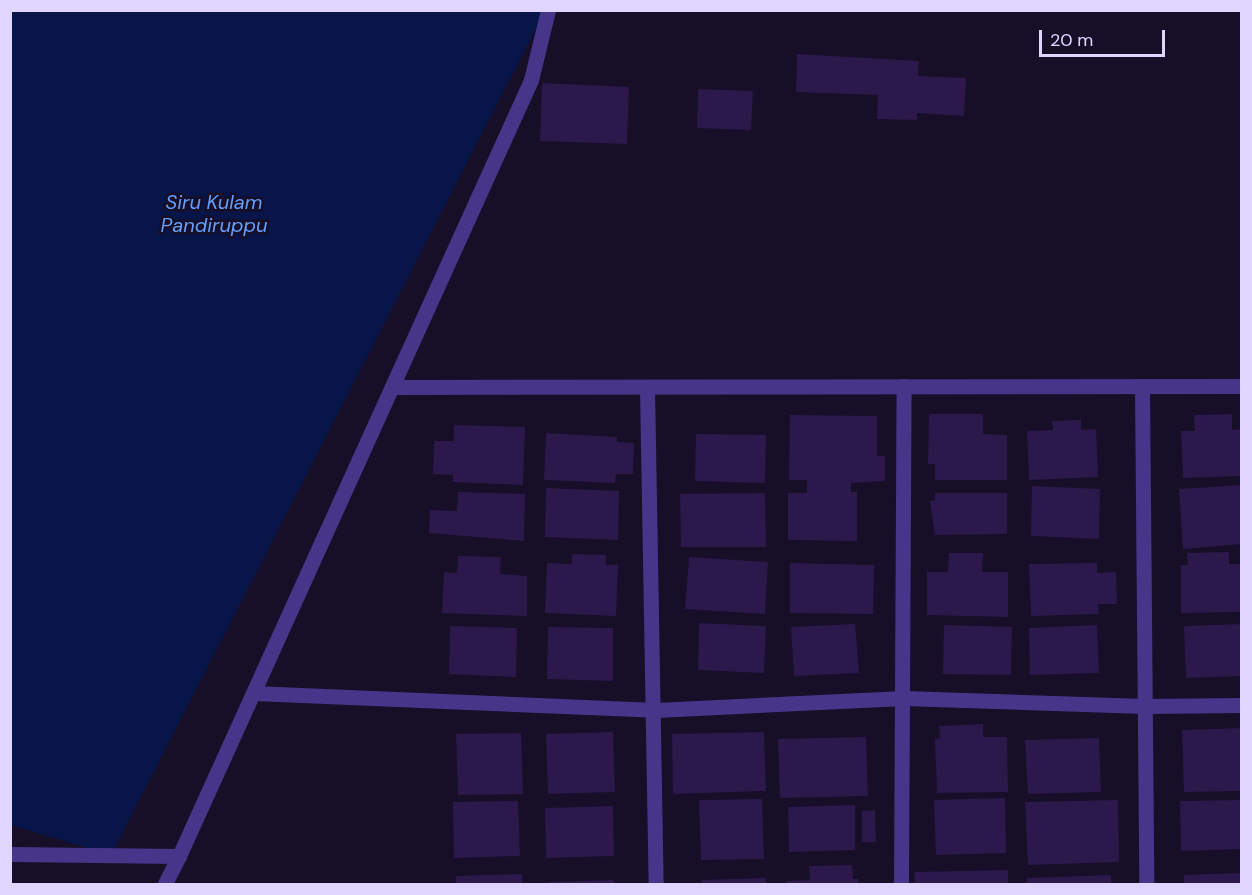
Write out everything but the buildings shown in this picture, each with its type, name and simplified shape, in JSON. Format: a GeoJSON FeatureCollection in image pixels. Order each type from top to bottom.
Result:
{"type":"FeatureCollection","features":[{"type":"Feature","properties":{"kind":"street"},"geometry":{"type":"LineString","coordinates":[[165,885],[531,80],[548,10]]}},
{"type":"Feature","properties":{"kind":"street"},"geometry":{"type":"LineString","coordinates":[[901,885],[904,698],[904,386]]}},
{"type":"Feature","properties":{"kind":"street"},"geometry":{"type":"LineString","coordinates":[[1142,386],[1146,885]]}},
{"type":"Feature","properties":{"kind":"street"},"geometry":{"type":"LineString","coordinates":[[392,387],[1242,386]]}},
{"type":"Feature","properties":{"kind":"street"},"geometry":{"type":"LineString","coordinates":[[647,387],[656,710],[656,885]]}},
{"type":"Feature","properties":{"kind":"street"},"geometry":{"type":"LineString","coordinates":[[253,693],[656,710],[904,698],[1144,706],[1242,705]]}},
{"type":"Feature","properties":{"kind":"street"},"geometry":{"type":"LineString","coordinates":[[10,854],[179,856]]}},
{"type":"Feature","properties":{"kind":"water","name":"Siru Kulam Pandiruppu"},"geometry":{"type":"Polygon","coordinates":[[[10,11],[545,11],[111,855],[11,825],[10,11]]]}}]}
